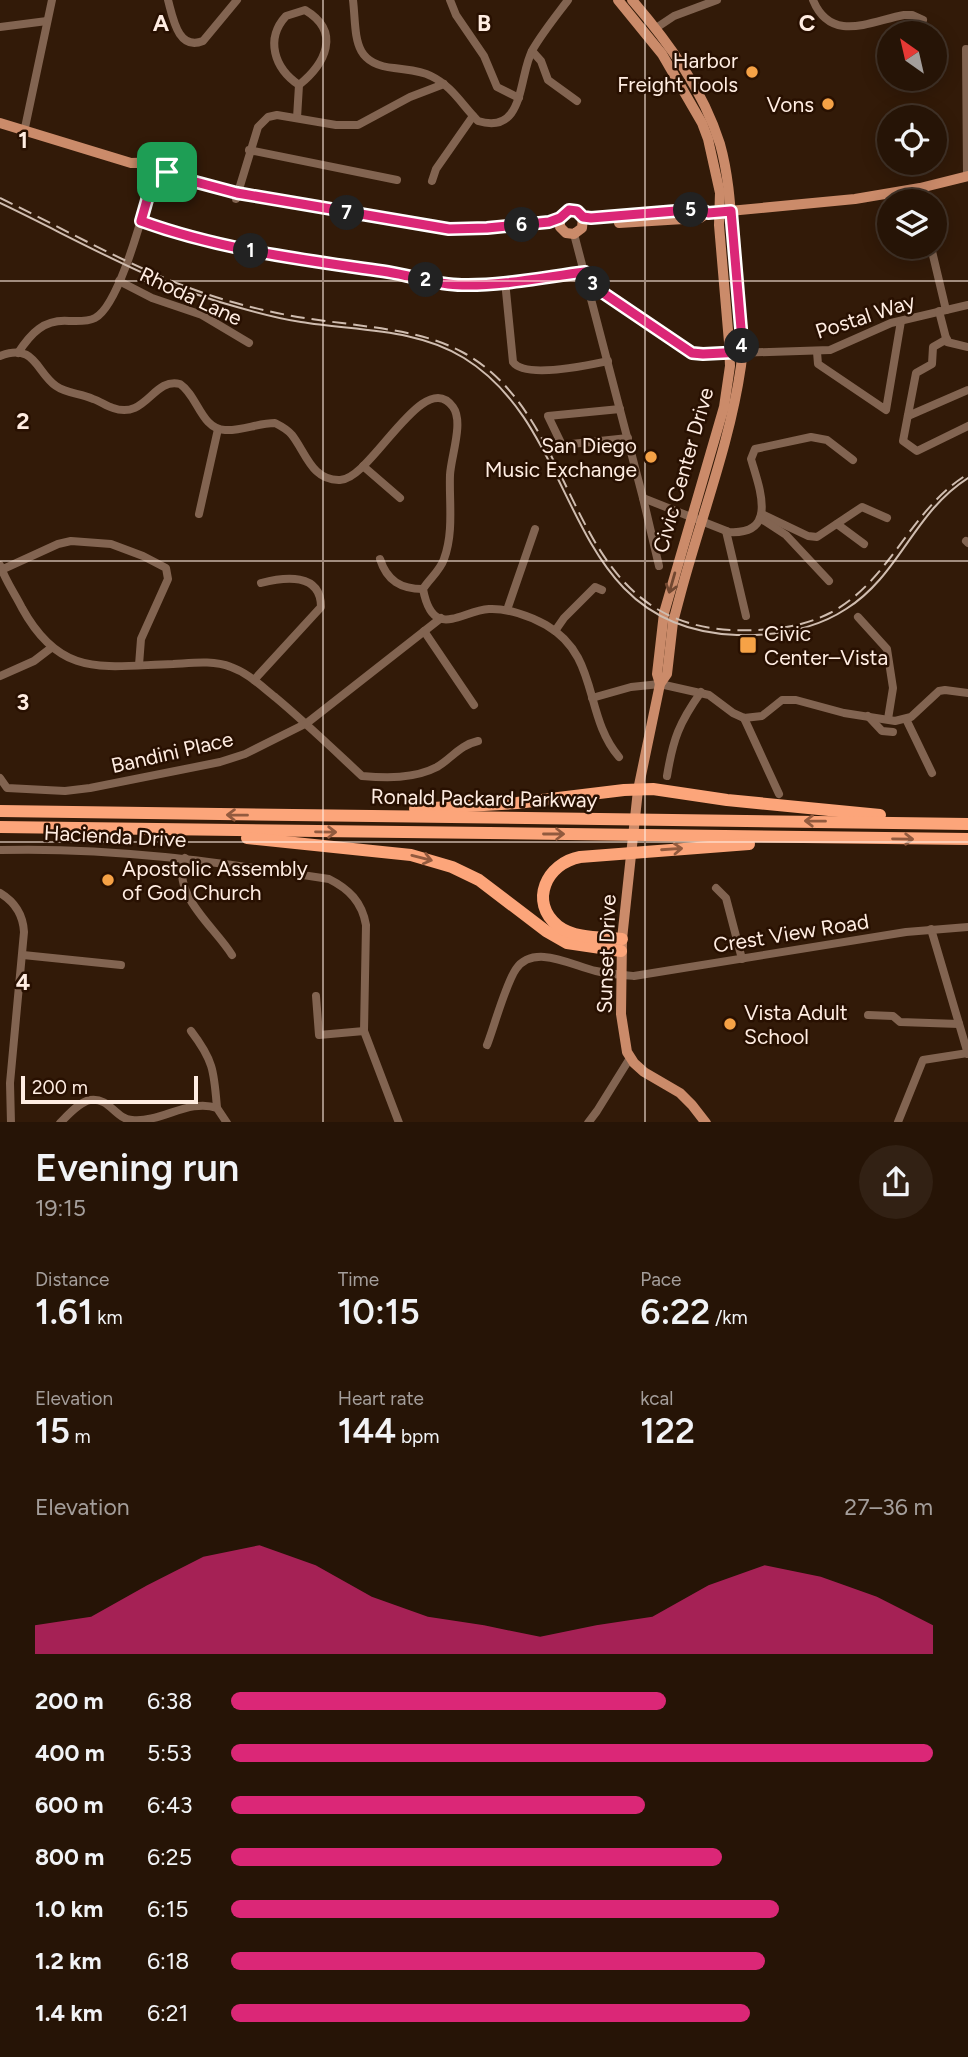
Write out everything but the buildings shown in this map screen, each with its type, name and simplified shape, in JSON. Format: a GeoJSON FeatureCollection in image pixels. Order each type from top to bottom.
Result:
{"type":"FeatureCollection","features":[{"type":"Feature","properties":{"kind":"highway"},"geometry":{"type":"LineString","coordinates":[[305,815],[638,796],[653,789],[699,797],[933,823]]}},
{"type":"Feature","properties":{"kind":"highway","name":"Ronald Packard Parkway"},"geometry":{"type":"LineString","coordinates":[[0,811],[968,824]]}},
{"type":"Feature","properties":{"kind":"highway","name":"Ronald Packard Parkway"},"geometry":{"type":"LineString","coordinates":[[0,827],[968,839]]}},
{"type":"Feature","properties":{"kind":"highway"},"geometry":{"type":"LineString","coordinates":[[184,830],[411,855],[432,860],[479,880],[556,937],[579,945],[621,945]]}},
{"type":"Feature","properties":{"kind":"highway"},"geometry":{"type":"LineString","coordinates":[[621,945],[574,934],[551,919],[544,904],[544,888],[551,872],[558,865],[580,857],[839,838]]}},
{"type":"Feature","properties":{"kind":"main road","name":"Civic Center Drive"},"geometry":{"type":"LineString","coordinates":[[618,0],[632,14],[668,63],[702,124],[716,171],[719,193],[713,212],[730,366],[724,407],[674,618],[667,674],[660,684],[644,755],[629,875]]}},
{"type":"Feature","properties":{"kind":"main road","name":"Civic Center Drive"},"geometry":{"type":"LineString","coordinates":[[632,0],[656,27],[694,85],[712,123],[722,153],[731,211],[743,352],[728,431],[696,519]]}},
{"type":"Feature","properties":{"kind":"main road"},"geometry":{"type":"LineString","coordinates":[[632,14],[646,27],[656,27]]}},
{"type":"Feature","properties":{"kind":"main road"},"geometry":{"type":"LineString","coordinates":[[0,123],[24,134]]}},
{"type":"Feature","properties":{"kind":"main road"},"geometry":{"type":"LineString","coordinates":[[0,128],[133,169],[144,169],[159,162],[167,172],[177,177],[237,196]]}},
{"type":"Feature","properties":{"kind":"main road"},"geometry":{"type":"LineString","coordinates":[[144,169],[145,183],[151,186],[163,183],[182,184],[237,196],[449,229],[549,222],[561,224],[568,234],[579,226],[597,223],[690,220],[713,212],[855,199],[920,188],[967,176]]}},
{"type":"Feature","properties":{"kind":"main road"},"geometry":{"type":"LineString","coordinates":[[163,183],[167,172]]}},
{"type":"Feature","properties":{"kind":"main road"},"geometry":{"type":"LineString","coordinates":[[561,224],[569,210],[577,211],[579,226]]}},
{"type":"Feature","properties":{"kind":"main road","name":"Sunset Drive"},"geometry":{"type":"LineString","coordinates":[[629,875],[621,945],[621,1014],[630,1058]]}},
{"type":"Feature","properties":{"kind":"main road"},"geometry":{"type":"LineString","coordinates":[[630,1058],[644,1072],[685,1098],[706,1122]]}},
{"type":"Feature","properties":{"kind":"street"},"geometry":{"type":"LineString","coordinates":[[24,134],[52,0]]}},
{"type":"Feature","properties":{"kind":"street"},"geometry":{"type":"LineString","coordinates":[[168,0],[182,38],[188,43],[196,44],[203,41],[237,0]]}},
{"type":"Feature","properties":{"kind":"street"},"geometry":{"type":"LineString","coordinates":[[354,0],[357,41],[359,50],[367,59],[379,67],[424,73],[444,84],[473,116],[485,123],[500,120],[513,112],[532,51],[568,0]]}},
{"type":"Feature","properties":{"kind":"street"},"geometry":{"type":"LineString","coordinates":[[450,0],[456,15],[484,56],[497,88],[519,98]]}},
{"type":"Feature","properties":{"kind":"street"},"geometry":{"type":"LineString","coordinates":[[656,27],[674,16],[716,0]]}},
{"type":"Feature","properties":{"kind":"street"},"geometry":{"type":"LineString","coordinates":[[813,0],[822,15],[847,27],[904,15],[923,20]]}},
{"type":"Feature","properties":{"kind":"street"},"geometry":{"type":"LineString","coordinates":[[297,118],[299,85],[314,73],[321,62],[327,41],[318,19],[305,10],[286,16],[276,30],[273,40],[277,58],[288,76],[299,85]]}},
{"type":"Feature","properties":{"kind":"street"},"geometry":{"type":"LineString","coordinates":[[0,27],[47,21]]}},
{"type":"Feature","properties":{"kind":"street"},"geometry":{"type":"LineString","coordinates":[[966,48],[967,176]]}},
{"type":"Feature","properties":{"kind":"street"},"geometry":{"type":"LineString","coordinates":[[532,51],[541,61],[548,80],[578,101]]}},
{"type":"Feature","properties":{"kind":"street"},"geometry":{"type":"LineString","coordinates":[[237,196],[258,127],[268,117],[277,115],[336,125],[358,125],[410,97],[444,84]]}},
{"type":"Feature","properties":{"kind":"street"},"geometry":{"type":"LineString","coordinates":[[432,181],[436,169],[473,116]]}},
{"type":"Feature","properties":{"kind":"street"},"geometry":{"type":"LineString","coordinates":[[249,150],[397,180]]}},
{"type":"Feature","properties":{"kind":"street"},"geometry":{"type":"LineString","coordinates":[[18,353],[42,325],[51,321],[83,321],[97,317],[107,308],[141,221],[151,186]]}},
{"type":"Feature","properties":{"kind":"street"},"geometry":{"type":"LineString","coordinates":[[141,221],[253,252],[388,272],[441,284],[477,285],[585,272]]}},
{"type":"Feature","properties":{"kind":"street"},"geometry":{"type":"LineString","coordinates":[[579,226],[587,282],[659,566]]}},
{"type":"Feature","properties":{"kind":"street"},"geometry":{"type":"LineString","coordinates":[[933,259],[947,342],[968,347]]}},
{"type":"Feature","properties":{"kind":"street","name":"Rhoda Lane"},"geometry":{"type":"LineString","coordinates":[[119,281],[152,298],[202,316],[249,343]]}},
{"type":"Feature","properties":{"kind":"street"},"geometry":{"type":"LineString","coordinates":[[505,281],[513,362],[516,367],[524,370],[547,369],[608,361]]}},
{"type":"Feature","properties":{"kind":"street","name":"Postal Way"},"geometry":{"type":"LineString","coordinates":[[587,282],[692,353],[703,354],[830,351],[901,321],[968,305]]}},
{"type":"Feature","properties":{"kind":"street"},"geometry":{"type":"LineString","coordinates":[[817,352],[818,364],[886,410],[901,321]]}},
{"type":"Feature","properties":{"kind":"street"},"geometry":{"type":"LineString","coordinates":[[947,339],[937,342],[933,347],[932,364],[916,373],[903,441],[917,451],[968,426]]}},
{"type":"Feature","properties":{"kind":"street"},"geometry":{"type":"LineString","coordinates":[[0,356],[18,353],[36,360],[51,382],[60,389],[120,410],[140,407],[167,385],[180,384],[193,397],[207,421],[218,429],[236,430],[275,423],[292,435],[305,458],[322,475],[343,480],[363,467],[421,402],[438,398],[451,404],[458,421],[450,473],[451,524],[444,559],[423,589],[426,603],[441,618],[455,620],[487,609],[507,610],[555,631],[583,664],[607,743],[619,757]]}},
{"type":"Feature","properties":{"kind":"street"},"geometry":{"type":"LineString","coordinates":[[908,416],[968,390]]}},
{"type":"Feature","properties":{"kind":"street"},"geometry":{"type":"LineString","coordinates":[[620,409],[548,416],[562,445],[628,439]]}},
{"type":"Feature","properties":{"kind":"street"},"geometry":{"type":"LineString","coordinates":[[199,514],[218,429]]}},
{"type":"Feature","properties":{"kind":"street"},"geometry":{"type":"LineString","coordinates":[[643,498],[726,531],[743,531],[761,516],[762,496],[751,459],[755,449],[811,437],[827,440],[853,460]]}},
{"type":"Feature","properties":{"kind":"street"},"geometry":{"type":"LineString","coordinates":[[363,467],[400,498]]}},
{"type":"Feature","properties":{"kind":"street"},"geometry":{"type":"LineString","coordinates":[[761,516],[808,536],[817,537],[862,507],[887,518]]}},
{"type":"Feature","properties":{"kind":"street"},"geometry":{"type":"LineString","coordinates":[[761,516],[786,535],[829,581]]}},
{"type":"Feature","properties":{"kind":"street"},"geometry":{"type":"LineString","coordinates":[[837,524],[864,544]]}},
{"type":"Feature","properties":{"kind":"street"},"geometry":{"type":"LineString","coordinates":[[507,610],[535,529]]}},
{"type":"Feature","properties":{"kind":"street"},"geometry":{"type":"LineString","coordinates":[[726,531],[746,616]]}},
{"type":"Feature","properties":{"kind":"street"},"geometry":{"type":"LineString","coordinates":[[139,665],[141,639],[168,579],[166,568],[133,551],[111,544],[71,541],[1,568],[33,627],[51,648],[64,656],[88,665],[139,665],[221,664],[233,667],[254,680],[307,723],[362,776],[401,777],[428,770],[438,766],[467,743],[478,741]]}},
{"type":"Feature","properties":{"kind":"street"},"geometry":{"type":"LineString","coordinates":[[380,559],[384,570],[402,587],[423,589]]}},
{"type":"Feature","properties":{"kind":"street"},"geometry":{"type":"LineString","coordinates":[[254,680],[321,607],[316,589],[297,578],[283,577],[261,583]]}},
{"type":"Feature","properties":{"kind":"street"},"geometry":{"type":"LineString","coordinates":[[555,631],[576,604],[595,587],[602,590]]}},
{"type":"Feature","properties":{"kind":"street"},"geometry":{"type":"LineString","coordinates":[[858,617],[887,649],[893,688],[888,719]]}},
{"type":"Feature","properties":{"kind":"street","name":"Bandini Place"},"geometry":{"type":"LineString","coordinates":[[0,778],[7,788],[65,791],[90,788],[251,752],[307,723],[441,618]]}},
{"type":"Feature","properties":{"kind":"street"},"geometry":{"type":"LineString","coordinates":[[424,631],[474,705]]}},
{"type":"Feature","properties":{"kind":"street"},"geometry":{"type":"LineString","coordinates":[[0,677],[34,661],[51,648]]}},
{"type":"Feature","properties":{"kind":"street"},"geometry":{"type":"LineString","coordinates":[[592,698],[631,687],[660,684],[713,696],[733,713],[744,718],[762,716],[782,701],[809,702],[844,713],[906,719],[939,691],[968,693]]}},
{"type":"Feature","properties":{"kind":"street"},"geometry":{"type":"LineString","coordinates":[[667,776],[682,719],[701,692]]}},
{"type":"Feature","properties":{"kind":"street"},"geometry":{"type":"LineString","coordinates":[[868,716],[882,730],[893,732]]}},
{"type":"Feature","properties":{"kind":"street"},"geometry":{"type":"LineString","coordinates":[[744,718],[779,794]]}},
{"type":"Feature","properties":{"kind":"street"},"geometry":{"type":"LineString","coordinates":[[906,719],[932,773]]}},
{"type":"Feature","properties":{"kind":"street","name":"Hacienda Drive"},"geometry":{"type":"LineString","coordinates":[[0,850],[58,848],[185,858],[329,879],[349,890],[364,914],[364,1031]]}},
{"type":"Feature","properties":{"kind":"street"},"geometry":{"type":"LineString","coordinates":[[185,858],[181,873],[184,889],[232,955]]}},
{"type":"Feature","properties":{"kind":"street"},"geometry":{"type":"LineString","coordinates":[[716,888],[726,898],[742,959]]}},
{"type":"Feature","properties":{"kind":"street"},"geometry":{"type":"LineString","coordinates":[[0,893],[11,900],[24,923],[10,1083],[11,1122]]}},
{"type":"Feature","properties":{"kind":"street","name":"Crest View Road"},"geometry":{"type":"LineString","coordinates":[[487,1045],[514,971],[526,959],[552,959],[596,971],[634,976],[931,929],[968,927]]}},
{"type":"Feature","properties":{"kind":"street"},"geometry":{"type":"LineString","coordinates":[[898,1122],[923,1060],[968,1053],[931,929]]}},
{"type":"Feature","properties":{"kind":"street"},"geometry":{"type":"LineString","coordinates":[[23,955],[121,965]]}},
{"type":"Feature","properties":{"kind":"street"},"geometry":{"type":"LineString","coordinates":[[316,996],[319,1035],[364,1031],[399,1122]]}},
{"type":"Feature","properties":{"kind":"street"},"geometry":{"type":"LineString","coordinates":[[868,1015],[893,1016],[901,1022],[959,1024]]}},
{"type":"Feature","properties":{"kind":"street"},"geometry":{"type":"LineString","coordinates":[[191,1031],[214,1066],[217,1108],[227,1122]]}},
{"type":"Feature","properties":{"kind":"street"},"geometry":{"type":"LineString","coordinates":[[587,1122],[597,1111],[630,1058]]}},
{"type":"Feature","properties":{"kind":"street"},"geometry":{"type":"LineString","coordinates":[[60,1122],[84,1102],[93,1100],[106,1102],[130,1121],[140,1121],[201,1105],[217,1108]]}},
{"type":"Feature","properties":{"kind":"tram line"},"geometry":{"type":"LineString","coordinates":[[0,203],[116,261],[206,298],[285,319],[406,336],[446,348],[464,358],[503,391],[533,432],[605,564],[636,600],[679,624],[737,635],[766,634],[807,627],[834,616],[864,595],[880,579],[934,508],[968,478]]}},
{"type":"Feature","properties":{"kind":"railway"},"geometry":{"type":"LineString","coordinates":[[0,198],[115,256],[205,293],[275,313],[420,336],[464,353],[504,384],[533,424],[604,556],[634,592],[675,618],[730,630],[756,630],[794,626],[830,613],[869,583],[931,506],[968,474]]}},
{"type":"Feature","properties":{"kind":"place","name":"Harbor Freight Tools"},"geometry":{"type":"Point","coordinates":[752,72]}},
{"type":"Feature","properties":{"kind":"place","name":"Vons"},"geometry":{"type":"Point","coordinates":[828,104]}},
{"type":"Feature","properties":{"kind":"place","name":"San Diego Music Exchange"},"geometry":{"type":"Point","coordinates":[651,457]}},
{"type":"Feature","properties":{"kind":"place","name":"Civic Center–Vista"},"geometry":{"type":"Point","coordinates":[748,645]}},
{"type":"Feature","properties":{"kind":"place","name":"Apostolic Assembly of God Church"},"geometry":{"type":"Point","coordinates":[108,880]}},
{"type":"Feature","properties":{"kind":"place","name":"Vista Adult School"},"geometry":{"type":"Point","coordinates":[730,1024]}},
{"type":"Feature","properties":{"kind":"route"},"geometry":{"type":"LineString","coordinates":[[167,172],[220,190],[449,229],[549,222],[560,218],[569,210],[591,218],[700,209],[708,213],[731,211],[743,352],[692,353],[587,282],[585,272],[482,284],[441,284],[388,272],[253,252],[141,221],[151,186],[163,183],[167,172]]}}]}
